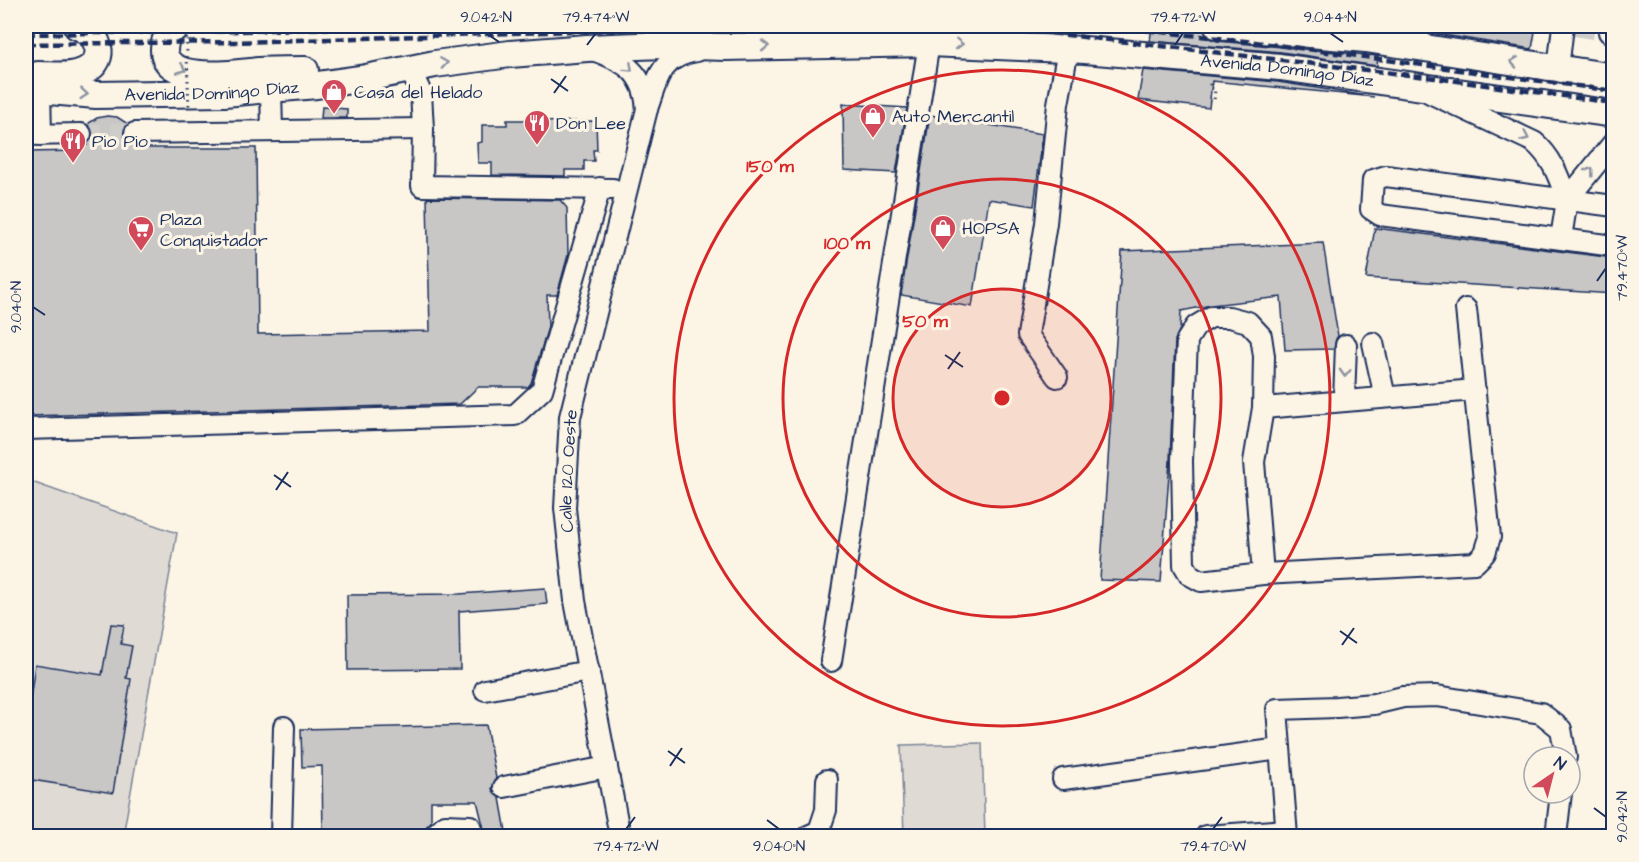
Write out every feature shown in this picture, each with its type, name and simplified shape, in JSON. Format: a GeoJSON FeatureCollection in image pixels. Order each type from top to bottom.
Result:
{"type":"FeatureCollection","features":[{"type":"Feature","properties":{"kind":"main road"},"geometry":{"type":"LineString","coordinates":[[30,85],[87,70],[96,60],[99,50],[97,40],[84,28],[77,26]]}},
{"type":"Feature","properties":{"kind":"main road"},"geometry":{"type":"LineString","coordinates":[[177,26],[171,30],[165,40],[164,53],[168,62],[181,71],[199,75],[322,70],[366,78]]}},
{"type":"Feature","properties":{"kind":"main road","name":"Avenida Domingo Díaz"},"geometry":{"type":"LineString","coordinates":[[1218,26],[1421,36],[1558,69],[1614,77]]}},
{"type":"Feature","properties":{"kind":"main road","name":"Avenida Domingo Díaz"},"geometry":{"type":"LineString","coordinates":[[30,85],[96,95],[224,93],[366,78],[510,54],[587,48],[663,45],[929,43],[1068,49],[1280,67],[1614,114]]}},
{"type":"Feature","properties":{"kind":"street"},"geometry":{"type":"LineString","coordinates":[[1558,69],[1563,26]]}},
{"type":"Feature","properties":{"kind":"street"},"geometry":{"type":"LineString","coordinates":[[831,661],[929,43]]}},
{"type":"Feature","properties":{"kind":"street","name":"Calle 120 Oeste"},"geometry":{"type":"LineString","coordinates":[[621,837],[575,601],[565,508],[570,417],[629,189],[647,109],[661,72],[680,54],[726,46]]}},
{"type":"Feature","properties":{"kind":"street","name":"Calle 120 Oeste"},"geometry":{"type":"LineString","coordinates":[[587,48],[614,57],[631,69],[640,79],[646,92],[647,109]]}},
{"type":"Feature","properties":{"kind":"street"},"geometry":{"type":"LineString","coordinates":[[1057,377],[1028,335],[1047,224],[1058,104],[1068,49]]}},
{"type":"Feature","properties":{"kind":"street"},"geometry":{"type":"LineString","coordinates":[[410,69],[420,93],[423,129],[422,186],[629,189]]}},
{"type":"Feature","properties":{"kind":"street"},"geometry":{"type":"LineString","coordinates":[[30,85],[33,135],[81,134]]}},
{"type":"Feature","properties":{"kind":"street"},"geometry":{"type":"LineString","coordinates":[[1415,86],[1534,142],[1545,151],[1553,162],[1567,200],[1561,238]]}},
{"type":"Feature","properties":{"kind":"street"},"geometry":{"type":"LineString","coordinates":[[271,88],[272,131]]}},
{"type":"Feature","properties":{"kind":"street"},"geometry":{"type":"LineString","coordinates":[[135,133],[423,129]]}},
{"type":"Feature","properties":{"kind":"street"},"geometry":{"type":"LineString","coordinates":[[1567,200],[1614,142]]}},
{"type":"Feature","properties":{"kind":"street"},"geometry":{"type":"LineString","coordinates":[[1614,206],[1386,176],[1373,180],[1371,208],[1380,215],[1614,246]]}},
{"type":"Feature","properties":{"kind":"street"},"geometry":{"type":"LineString","coordinates":[[26,429],[515,415],[542,390],[600,188]]}},
{"type":"Feature","properties":{"kind":"street"},"geometry":{"type":"LineString","coordinates":[[1263,574],[1254,462],[1263,408],[1264,356],[1261,336],[1248,322],[1229,317],[1211,317],[1196,326],[1188,340],[1187,351],[1182,461],[1184,565],[1190,575],[1201,581],[1263,574],[1474,563],[1485,553],[1490,537],[1466,309]]}},
{"type":"Feature","properties":{"kind":"street"},"geometry":{"type":"LineString","coordinates":[[1372,343],[1385,397]]}},
{"type":"Feature","properties":{"kind":"street"},"geometry":{"type":"LineString","coordinates":[[1344,401],[1346,345]]}},
{"type":"Feature","properties":{"kind":"street"},"geometry":{"type":"LineString","coordinates":[[1263,408],[1475,390]]}},
{"type":"Feature","properties":{"kind":"street"},"geometry":{"type":"LineString","coordinates":[[485,690],[589,671]]}},
{"type":"Feature","properties":{"kind":"street"},"geometry":{"type":"LineString","coordinates":[[1206,837],[1286,833],[1277,709],[1374,704],[1403,697],[1437,696],[1541,713],[1561,729],[1564,745]]}},
{"type":"Feature","properties":{"kind":"street"},"geometry":{"type":"LineString","coordinates":[[281,837],[284,728]]}},
{"type":"Feature","properties":{"kind":"street"},"geometry":{"type":"LineString","coordinates":[[1064,779],[1280,749]]}},
{"type":"Feature","properties":{"kind":"street"},"geometry":{"type":"LineString","coordinates":[[504,788],[607,767]]}},
{"type":"Feature","properties":{"kind":"street"},"geometry":{"type":"LineString","coordinates":[[808,837],[819,831],[826,810],[827,780]]}},
{"type":"Feature","properties":{"kind":"street"},"geometry":{"type":"LineString","coordinates":[[1556,837],[1560,805]]}},
{"type":"Feature","properties":{"kind":"street"},"geometry":{"type":"LineString","coordinates":[[433,837],[445,825],[470,826],[474,837]]}},
{"type":"Feature","properties":{"kind":"path"},"geometry":{"type":"LineString","coordinates":[[186,26],[189,110]]}},
{"type":"Feature","properties":{"kind":"path"},"geometry":{"type":"LineString","coordinates":[[1210,100],[1214,100],[1215,89],[1210,88],[1212,61]]}},
{"type":"Feature","properties":{"kind":"shaded area"},"geometry":{"type":"Polygon","coordinates":[[[26,480],[177,533],[123,836],[26,836],[26,480]]]}},
{"type":"Feature","properties":{"kind":"shaded area"},"geometry":{"type":"Polygon","coordinates":[[[982,743],[985,836],[904,836],[901,745],[982,743]]]}},
{"type":"Feature","properties":{"kind":"building"},"geometry":{"type":"Polygon","coordinates":[[[1152,26],[1203,26],[1209,38],[1217,41],[1378,56],[1377,66],[1281,52],[1150,41],[1152,26]]]}},
{"type":"Feature","properties":{"kind":"building"},"geometry":{"type":"Polygon","coordinates":[[[1430,26],[1536,26],[1532,49],[1431,33],[1430,26]]]}},
{"type":"Feature","properties":{"kind":"building"},"geometry":{"type":"Polygon","coordinates":[[[1143,70],[1278,82],[1374,97],[1212,81],[1209,108],[1138,100],[1143,70]]]}},
{"type":"Feature","properties":{"kind":"building","name":"Auto Mercantil"},"geometry":{"type":"Polygon","coordinates":[[[843,104],[907,108],[896,173],[844,170],[843,104]]]}},
{"type":"Feature","properties":{"kind":"building","name":"Casa del Helado"},"geometry":{"type":"Polygon","coordinates":[[[322,107],[347,109],[347,118],[321,118],[322,107]]]}},
{"type":"Feature","properties":{"kind":"building","name":"HOPSA"},"geometry":{"type":"Polygon","coordinates":[[[930,115],[1043,134],[1034,206],[989,199],[972,307],[901,295],[930,115]]]}},
{"type":"Feature","properties":{"kind":"building","name":"Plaza Conquistador"},"geometry":{"type":"Polygon","coordinates":[[[107,116],[117,117],[128,124],[123,133],[124,139],[130,144],[138,145],[139,148],[256,148],[258,334],[430,331],[427,198],[560,200],[567,208],[568,255],[557,295],[547,295],[548,327],[531,383],[528,387],[478,387],[460,404],[26,416],[26,152],[79,151],[79,146],[87,145],[92,139],[93,133],[89,123],[107,116]]]}},
{"type":"Feature","properties":{"kind":"building","name":"Don Lee"},"geometry":{"type":"Polygon","coordinates":[[[507,120],[596,121],[597,150],[593,150],[594,161],[584,161],[584,170],[565,170],[565,176],[492,175],[492,163],[478,163],[477,143],[482,142],[482,125],[507,125],[507,120]]]}},
{"type":"Feature","properties":{"kind":"building"},"geometry":{"type":"Polygon","coordinates":[[[1375,228],[1614,258],[1614,294],[1366,278],[1375,228]]]}},
{"type":"Feature","properties":{"kind":"building"},"geometry":{"type":"Polygon","coordinates":[[[1323,243],[1338,336],[1334,349],[1285,350],[1281,297],[1181,311],[1180,329],[1175,340],[1170,461],[1161,582],[1100,580],[1122,251],[1323,243]]]}},
{"type":"Feature","properties":{"kind":"building"},"geometry":{"type":"Polygon","coordinates":[[[545,588],[547,604],[459,611],[460,669],[348,670],[347,595],[459,594],[545,588]]]}},
{"type":"Feature","properties":{"kind":"building"},"geometry":{"type":"Polygon","coordinates":[[[111,624],[124,625],[121,644],[132,646],[126,678],[131,679],[113,793],[26,779],[26,729],[35,664],[102,675],[111,624]]]}},
{"type":"Feature","properties":{"kind":"building"},"geometry":{"type":"Polygon","coordinates":[[[486,725],[496,778],[492,789],[500,798],[507,837],[486,837],[477,801],[431,801],[431,822],[421,836],[323,837],[322,766],[302,767],[301,729],[486,725]]]}},
{"type":"Feature","properties":{"kind":"tunnel"},"geometry":{"type":"LineString","coordinates":[[1575,26],[1609,32]]}},
{"type":"Feature","properties":{"kind":"tunnel"},"geometry":{"type":"LineString","coordinates":[[81,134],[135,133]]}},
{"type":"Feature","properties":{"kind":"railway"},"geometry":{"type":"LineString","coordinates":[[26,34],[405,26]]}},
{"type":"Feature","properties":{"kind":"railway"},"geometry":{"type":"LineString","coordinates":[[1106,26],[1255,42],[1614,91]]}},
{"type":"Feature","properties":{"kind":"railway"},"geometry":{"type":"LineString","coordinates":[[26,44],[238,42],[639,29],[932,27],[1024,30],[1435,78],[1614,103]]}},
{"type":"Feature","properties":{"kind":"place","name":"Casa del Helado"},"geometry":{"type":"Point","coordinates":[334,115]}},
{"type":"Feature","properties":{"kind":"place","name":"Auto Mercantil"},"geometry":{"type":"Point","coordinates":[873,139]}},
{"type":"Feature","properties":{"kind":"place","name":"Don Lee"},"geometry":{"type":"Point","coordinates":[537,146]}},
{"type":"Feature","properties":{"kind":"place","name":"Pio Pio"},"geometry":{"type":"Point","coordinates":[73,164]}},
{"type":"Feature","properties":{"kind":"place","name":"HOPSA"},"geometry":{"type":"Point","coordinates":[943,251]}},
{"type":"Feature","properties":{"kind":"place","name":"Plaza Conquistador"},"geometry":{"type":"Point","coordinates":[141,252]}}]}
